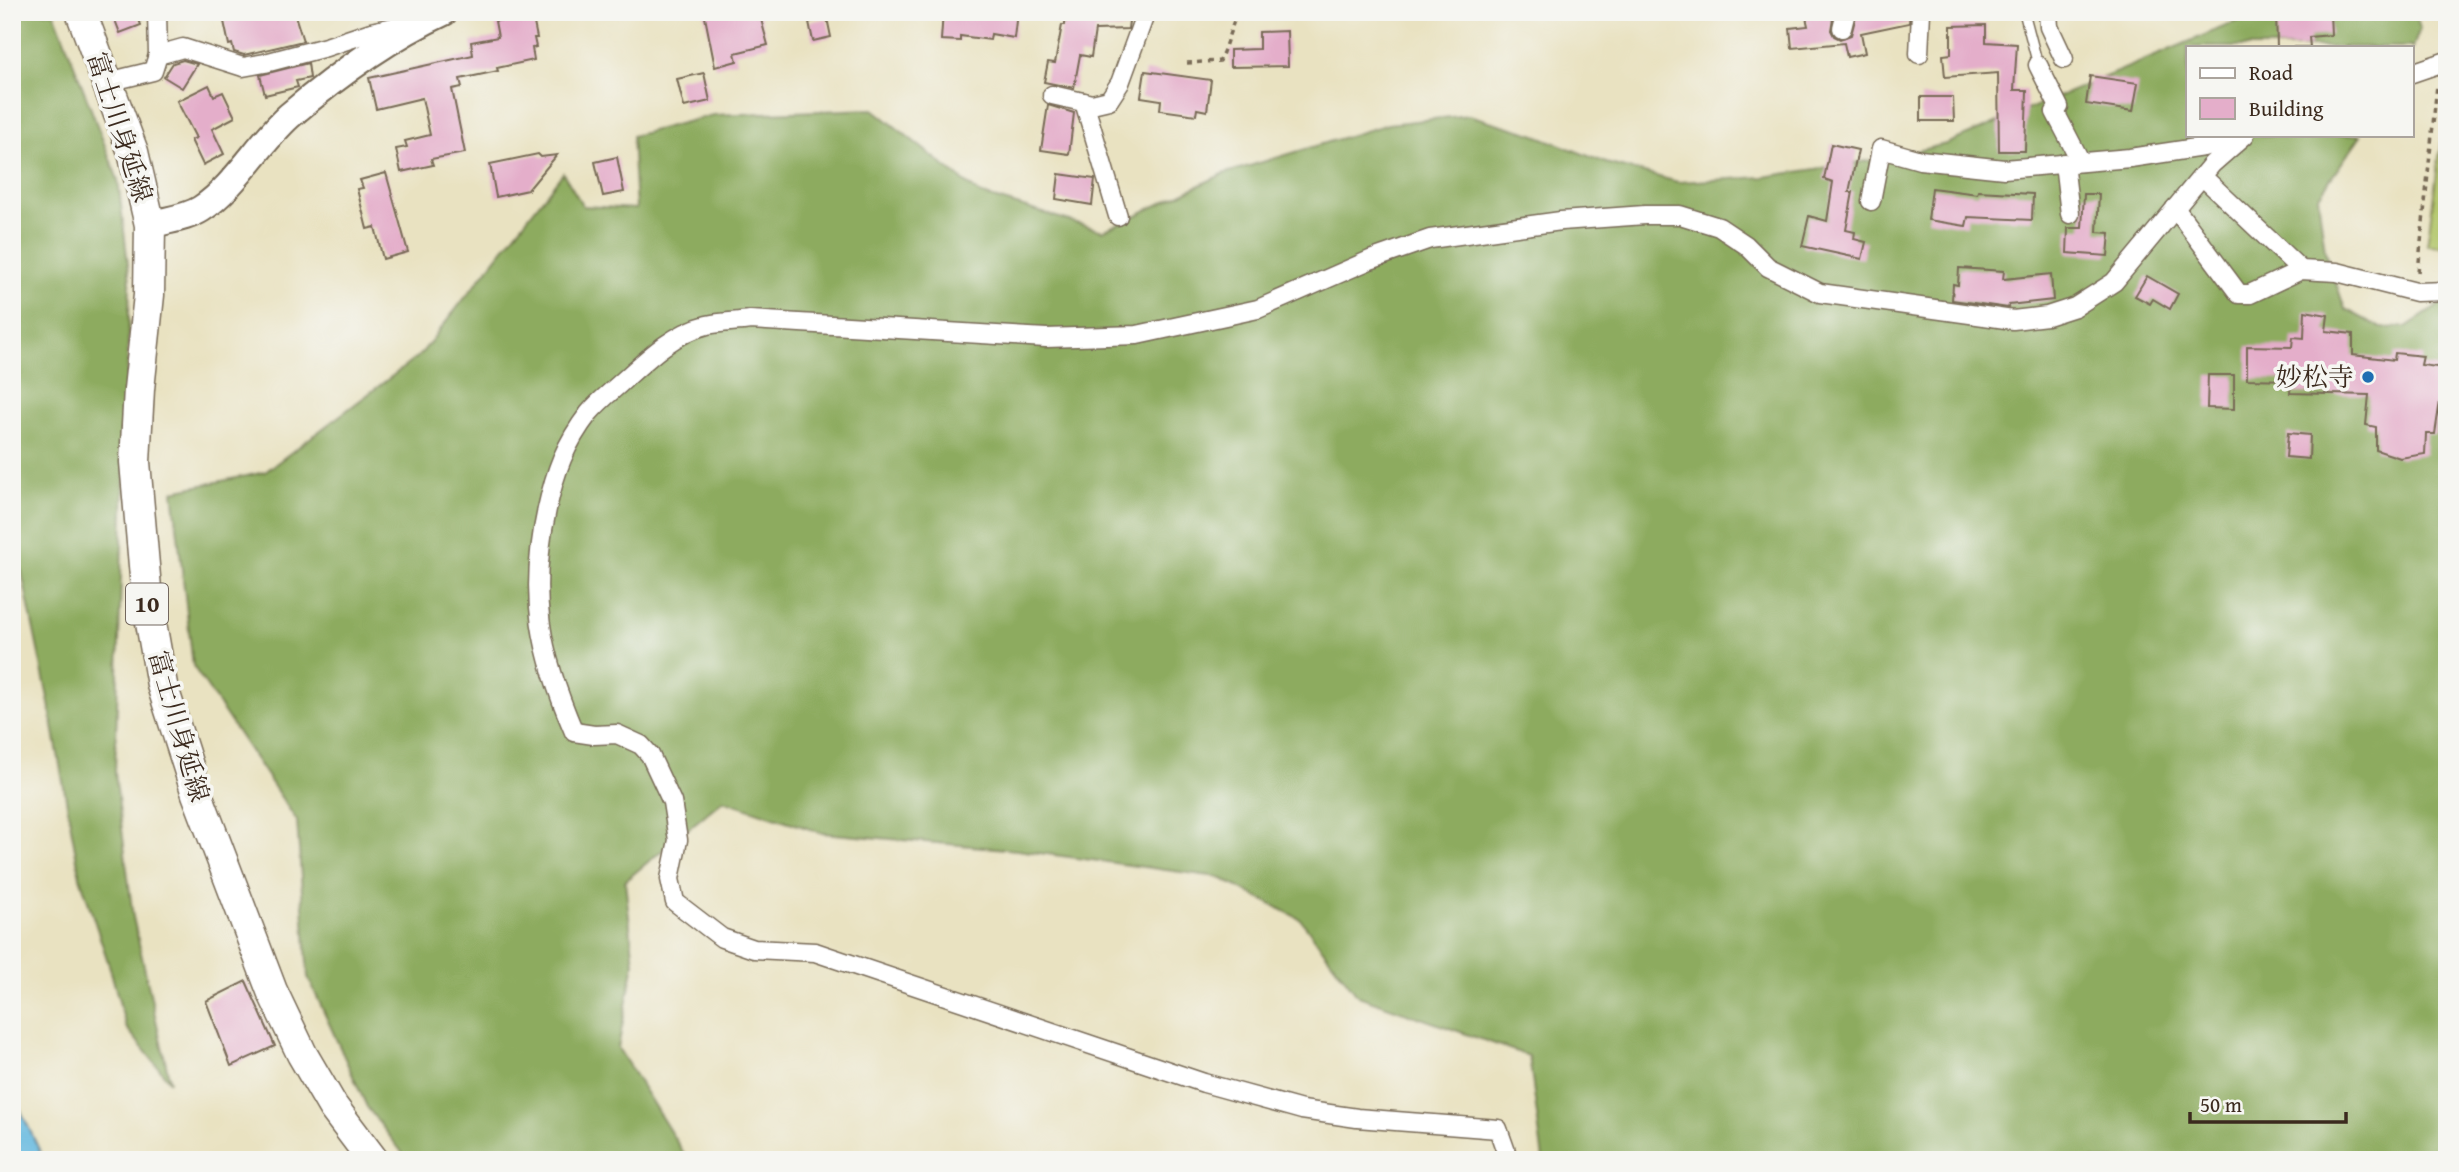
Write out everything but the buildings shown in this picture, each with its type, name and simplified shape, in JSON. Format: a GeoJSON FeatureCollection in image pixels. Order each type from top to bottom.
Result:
{"type":"FeatureCollection","features":[{"type":"Feature","properties":{"kind":"main road","name":"富士川身延線"},"geometry":{"type":"LineString","coordinates":[[81,12],[133,152],[150,225],[149,295],[135,462],[147,600],[162,685],[198,794],[272,991],[302,1054],[333,1107],[373,1160]]}},
{"type":"Feature","properties":{"kind":"street"},"geometry":{"type":"LineString","coordinates":[[108,82],[153,71],[158,55],[157,12]]}},
{"type":"Feature","properties":{"kind":"street"},"geometry":{"type":"LineString","coordinates":[[1052,95],[1092,104],[1109,100],[1120,83],[1144,12]]}},
{"type":"Feature","properties":{"kind":"street"},"geometry":{"type":"LineString","coordinates":[[1919,54],[1921,12]]}},
{"type":"Feature","properties":{"kind":"street"},"geometry":{"type":"LineString","coordinates":[[2048,12],[2049,27],[2055,45],[2064,59]]}},
{"type":"Feature","properties":{"kind":"street"},"geometry":{"type":"LineString","coordinates":[[158,55],[183,48],[243,67],[435,16]]}},
{"type":"Feature","properties":{"kind":"street"},"geometry":{"type":"LineString","coordinates":[[150,225],[199,210],[216,196],[287,118],[350,67],[435,16]]}},
{"type":"Feature","properties":{"kind":"street"},"geometry":{"type":"LineString","coordinates":[[2038,65],[2059,107],[2055,112],[2072,163],[2070,214]]}},
{"type":"Feature","properties":{"kind":"street"},"geometry":{"type":"LineString","coordinates":[[2414,73],[2441,66]]}},
{"type":"Feature","properties":{"kind":"street"},"geometry":{"type":"LineString","coordinates":[[1084,102],[1118,216]]}},
{"type":"Feature","properties":{"kind":"street"},"geometry":{"type":"LineString","coordinates":[[1871,201],[1881,149],[1920,160],[2004,169],[2130,158],[2203,147],[2242,136]]}},
{"type":"Feature","properties":{"kind":"street"},"geometry":{"type":"LineString","coordinates":[[1509,1160],[1498,1129],[1357,1118],[1302,1110],[1204,1083],[815,952],[754,949],[722,938],[675,902],[670,879],[678,840],[672,802],[650,755],[642,745],[617,734],[574,732],[554,686],[538,620],[536,595],[539,547],[556,470],[572,437],[591,411],[652,355],[683,334],[707,325],[750,320],[1046,338],[1137,335],[1258,309],[1370,260],[1430,239],[1561,221],[1680,215],[1719,227],[1746,245],[1768,267],[1820,293],[2013,320],[2047,316],[2076,307],[2114,282],[2212,163],[2244,136]]}},
{"type":"Feature","properties":{"kind":"street"},"geometry":{"type":"LineString","coordinates":[[2202,176],[2301,270]]}},
{"type":"Feature","properties":{"kind":"street"},"geometry":{"type":"LineString","coordinates":[[2175,208],[2239,294],[2250,294],[2301,270],[2337,272],[2416,292],[2447,291]]}},
{"type":"Feature","properties":{"kind":"lane"},"geometry":{"type":"LineString","coordinates":[[2024,12],[2038,65]]}},
{"type":"Feature","properties":{"kind":"path"},"geometry":{"type":"LineString","coordinates":[[1187,63],[1220,61],[1237,12]]}},
{"type":"Feature","properties":{"kind":"path"},"geometry":{"type":"LineString","coordinates":[[2416,292],[2441,66]]}},
{"type":"Feature","properties":{"kind":"green space"},"geometry":{"type":"Polygon","coordinates":[[[12,12],[54,12],[118,180],[130,281],[115,773],[133,917],[170,1082],[126,1027],[80,877],[48,698],[12,525],[12,12]]]}},
{"type":"Feature","properties":{"kind":"green space"},"geometry":{"type":"Polygon","coordinates":[[[2259,12],[2415,12],[2420,29],[2414,46],[2186,46],[2186,136],[2360,136],[2318,197],[2325,251],[2345,309],[2381,328],[2406,327],[2447,300],[2447,1160],[1543,1160],[1529,1056],[1358,996],[1300,919],[1218,877],[1017,850],[822,833],[723,800],[625,881],[634,963],[618,1048],[688,1160],[408,1160],[367,1107],[308,977],[297,821],[193,666],[173,491],[265,472],[420,355],[563,173],[583,206],[636,209],[632,136],[713,115],[873,109],[980,194],[1103,231],[1223,174],[1388,124],[1469,115],[1533,134],[1606,163],[1678,182],[1764,177],[1887,158],[1946,144],[2259,12]]]}},
{"type":"Feature","properties":{"kind":"green space"},"geometry":{"type":"Polygon","coordinates":[[[2441,142],[2447,142],[2447,246],[2427,245],[2441,142]]]}},
{"type":"Feature","properties":{"kind":"water"},"geometry":{"type":"Polygon","coordinates":[[[12,1092],[44,1160],[12,1160],[12,1092]]]}},
{"type":"Feature","properties":{"kind":"place","name":"妙松寺"},"geometry":{"type":"Point","coordinates":[2368,377]}}]}
